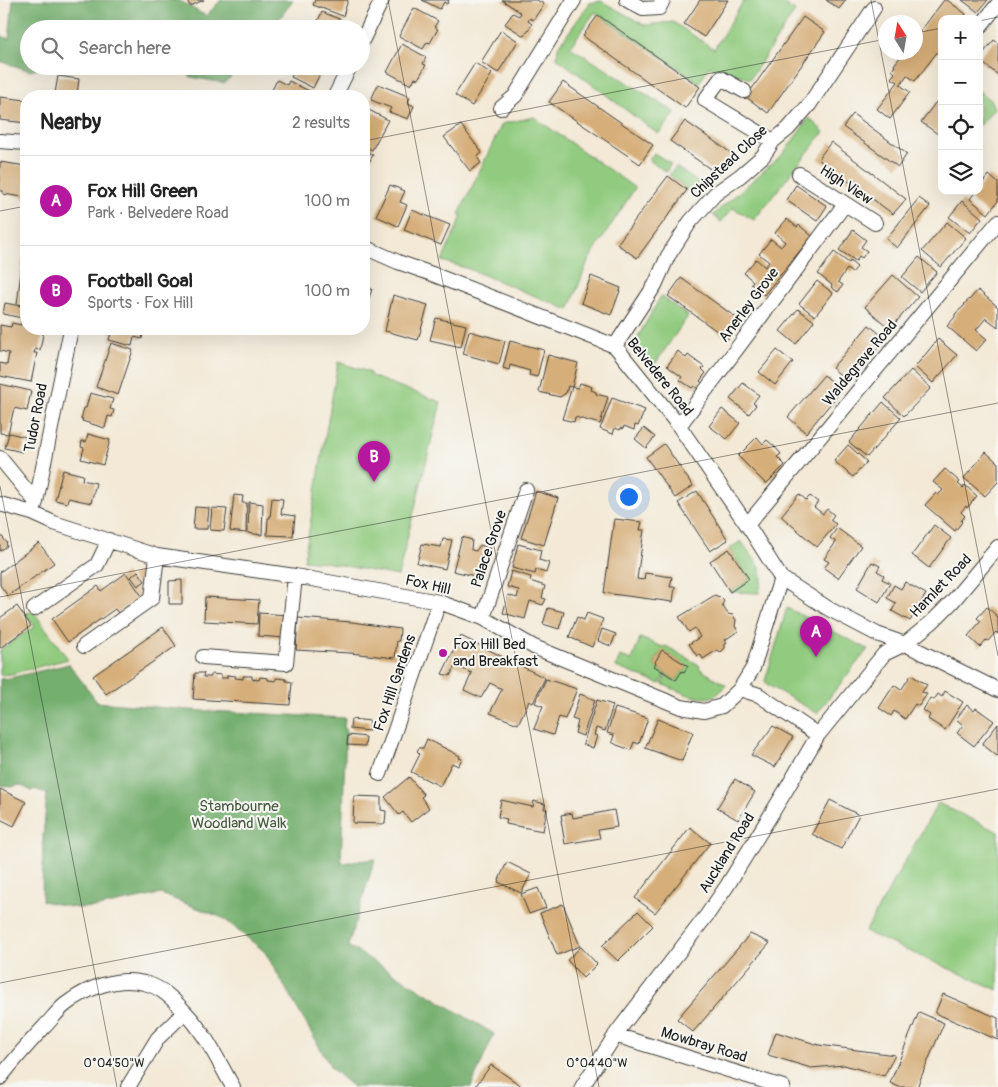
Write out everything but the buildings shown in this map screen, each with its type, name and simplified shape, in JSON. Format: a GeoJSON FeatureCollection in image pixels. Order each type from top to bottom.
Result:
{"type":"FeatureCollection","features":[{"type":"Feature","properties":{"kind":"street"},"geometry":{"type":"LineString","coordinates":[[370,25],[382,0]]}},
{"type":"Feature","properties":{"kind":"street"},"geometry":{"type":"LineString","coordinates":[[501,108],[515,96],[574,0]]}},
{"type":"Feature","properties":{"kind":"street"},"geometry":{"type":"LineString","coordinates":[[627,0],[643,10],[661,4]]}},
{"type":"Feature","properties":{"kind":"street"},"geometry":{"type":"LineString","coordinates":[[983,23],[998,4]]}},
{"type":"Feature","properties":{"kind":"street","name":"Chipstead Close"},"geometry":{"type":"LineString","coordinates":[[615,346],[655,285],[668,256],[690,222],[715,194],[763,156],[773,141],[788,130],[809,105],[874,8]]}},
{"type":"Feature","properties":{"kind":"street"},"geometry":{"type":"LineString","coordinates":[[338,90],[346,75]]}},
{"type":"Feature","properties":{"kind":"street"},"geometry":{"type":"LineString","coordinates":[[744,91],[721,78],[705,100],[773,141]]}},
{"type":"Feature","properties":{"kind":"street"},"geometry":{"type":"LineString","coordinates":[[0,141],[20,143]]}},
{"type":"Feature","properties":{"kind":"street","name":"High View"},"geometry":{"type":"LineString","coordinates":[[799,174],[875,223]]}},
{"type":"Feature","properties":{"kind":"street","name":"Anerley Grove"},"geometry":{"type":"LineString","coordinates":[[679,426],[844,204]]}},
{"type":"Feature","properties":{"kind":"street","name":"Waldegrave Road"},"geometry":{"type":"LineString","coordinates":[[747,525],[998,222]]}},
{"type":"Feature","properties":{"kind":"street","name":"Belvedere Road"},"geometry":{"type":"LineString","coordinates":[[370,250],[615,346],[679,426],[781,578],[829,609],[877,634],[905,644],[998,690]]}},
{"type":"Feature","properties":{"kind":"street","name":"Tudor Road"},"geometry":{"type":"LineString","coordinates":[[34,507],[70,335]]}},
{"type":"Feature","properties":{"kind":"street"},"geometry":{"type":"LineString","coordinates":[[0,458],[34,507]]}},
{"type":"Feature","properties":{"kind":"street","name":"Palace Grove"},"geometry":{"type":"LineString","coordinates":[[483,618],[526,490]]}},
{"type":"Feature","properties":{"kind":"street","name":"Fox Hill"},"geometry":{"type":"LineString","coordinates":[[0,504],[34,507],[54,523],[157,556],[295,576],[439,602],[483,618],[534,647],[681,707],[704,711],[722,706],[740,689]]}},
{"type":"Feature","properties":{"kind":"street"},"geometry":{"type":"LineString","coordinates":[[34,609],[97,565],[109,540]]}},
{"type":"Feature","properties":{"kind":"street","name":"Hamlet Road"},"geometry":{"type":"LineString","coordinates":[[905,644],[932,622],[952,602],[998,548]]}},
{"type":"Feature","properties":{"kind":"street"},"geometry":{"type":"LineString","coordinates":[[84,646],[152,598],[157,556]]}},
{"type":"Feature","properties":{"kind":"street"},"geometry":{"type":"LineString","coordinates":[[203,657],[286,663],[295,576]]}},
{"type":"Feature","properties":{"kind":"street"},"geometry":{"type":"LineString","coordinates":[[781,578],[753,668],[740,689],[759,695],[818,735]]}},
{"type":"Feature","properties":{"kind":"street","name":"Fox Hill Gardens"},"geometry":{"type":"LineString","coordinates":[[380,774],[439,602]]}},
{"type":"Feature","properties":{"kind":"street","name":"Auckland Road"},"geometry":{"type":"LineString","coordinates":[[582,1087],[615,1035],[727,886],[818,735],[884,654],[905,644]]}},
{"type":"Feature","properties":{"kind":"street"},"geometry":{"type":"LineString","coordinates":[[0,1078],[20,1053],[64,1006],[82,994],[102,985],[118,981],[145,983],[164,992],[185,1012],[203,1034],[233,1087]]}},
{"type":"Feature","properties":{"kind":"street"},"geometry":{"type":"LineString","coordinates":[[128,1087],[158,1038],[185,1012]]}},
{"type":"Feature","properties":{"kind":"street","name":"Mowbray Road"},"geometry":{"type":"LineString","coordinates":[[615,1035],[783,1087]]}},
{"type":"Feature","properties":{"kind":"green space"},"geometry":{"type":"Polygon","coordinates":[[[13,0],[178,0],[206,16],[221,0],[293,0],[279,20],[20,20],[20,67],[0,61],[0,35],[9,39],[13,0]]]}},
{"type":"Feature","properties":{"kind":"green space"},"geometry":{"type":"Polygon","coordinates":[[[744,0],[778,0],[795,11],[750,79],[709,67],[699,83],[595,12],[570,47],[676,113],[658,134],[557,58],[558,47],[590,3],[601,1],[645,25],[673,22],[714,49],[744,0]]]}},
{"type":"Feature","properties":{"kind":"green space"},"geometry":{"type":"Polygon","coordinates":[[[188,75],[233,75],[224,83],[188,75]]]}},
{"type":"Feature","properties":{"kind":"green space"},"geometry":{"type":"Polygon","coordinates":[[[983,94],[991,101],[994,108],[983,123],[983,94]]]}},
{"type":"Feature","properties":{"kind":"green space"},"geometry":{"type":"Polygon","coordinates":[[[534,117],[635,188],[588,261],[569,310],[469,269],[442,261],[462,216],[459,214],[502,124],[534,117]]]}},
{"type":"Feature","properties":{"kind":"green space"},"geometry":{"type":"Polygon","coordinates":[[[809,118],[824,132],[754,220],[733,208],[721,222],[713,215],[783,154],[809,118]]]}},
{"type":"Feature","properties":{"kind":"green space"},"geometry":{"type":"Polygon","coordinates":[[[654,153],[671,164],[666,172],[649,160],[654,153]]]}},
{"type":"Feature","properties":{"kind":"green space"},"geometry":{"type":"Polygon","coordinates":[[[676,167],[704,187],[695,195],[669,175],[676,167]]]}},
{"type":"Feature","properties":{"kind":"green space"},"geometry":{"type":"Polygon","coordinates":[[[661,296],[688,316],[653,367],[636,347],[635,342],[661,296]]]}},
{"type":"Feature","properties":{"kind":"green space"},"geometry":{"type":"Polygon","coordinates":[[[338,362],[369,372],[371,376],[441,402],[398,576],[325,562],[304,560],[338,362]]]}},
{"type":"Feature","properties":{"kind":"green space"},"geometry":{"type":"Polygon","coordinates":[[[741,541],[760,567],[762,579],[759,593],[730,592],[749,579],[729,549],[741,541]]]}},
{"type":"Feature","properties":{"kind":"green space"},"geometry":{"type":"Polygon","coordinates":[[[787,608],[868,649],[817,713],[768,685],[765,681],[787,608]]]}},
{"type":"Feature","properties":{"kind":"green space"},"geometry":{"type":"Polygon","coordinates":[[[33,611],[68,659],[11,674],[0,675],[0,650],[35,626],[25,614],[33,611]]]}},
{"type":"Feature","properties":{"kind":"green space"},"geometry":{"type":"Polygon","coordinates":[[[640,638],[663,647],[666,646],[699,665],[700,669],[726,685],[716,695],[702,698],[662,684],[666,674],[676,680],[687,666],[662,650],[654,666],[665,673],[660,684],[616,667],[620,656],[632,660],[640,638]]]}},
{"type":"Feature","properties":{"kind":"green space","name":"Stambourne Woodland Walk"},"geometry":{"type":"Polygon","coordinates":[[[69,664],[97,702],[189,710],[345,718],[341,863],[375,859],[348,946],[494,1034],[471,1087],[353,1087],[332,1069],[265,952],[223,918],[161,894],[98,907],[76,908],[42,901],[43,838],[47,793],[34,789],[32,791],[20,785],[11,787],[0,785],[0,679],[69,664]]]}},
{"type":"Feature","properties":{"kind":"green space"},"geometry":{"type":"Polygon","coordinates":[[[938,803],[998,832],[998,990],[865,932],[938,803]]]}},
{"type":"Feature","properties":{"kind":"place","name":"Football Goal"},"geometry":{"type":"Point","coordinates":[374,482]}},
{"type":"Feature","properties":{"kind":"place","name":"Fox Hill Bed and Breakfast"},"geometry":{"type":"Point","coordinates":[443,653]}},
{"type":"Feature","properties":{"kind":"place","name":"Fox Hill Green"},"geometry":{"type":"Point","coordinates":[816,657]}}]}
